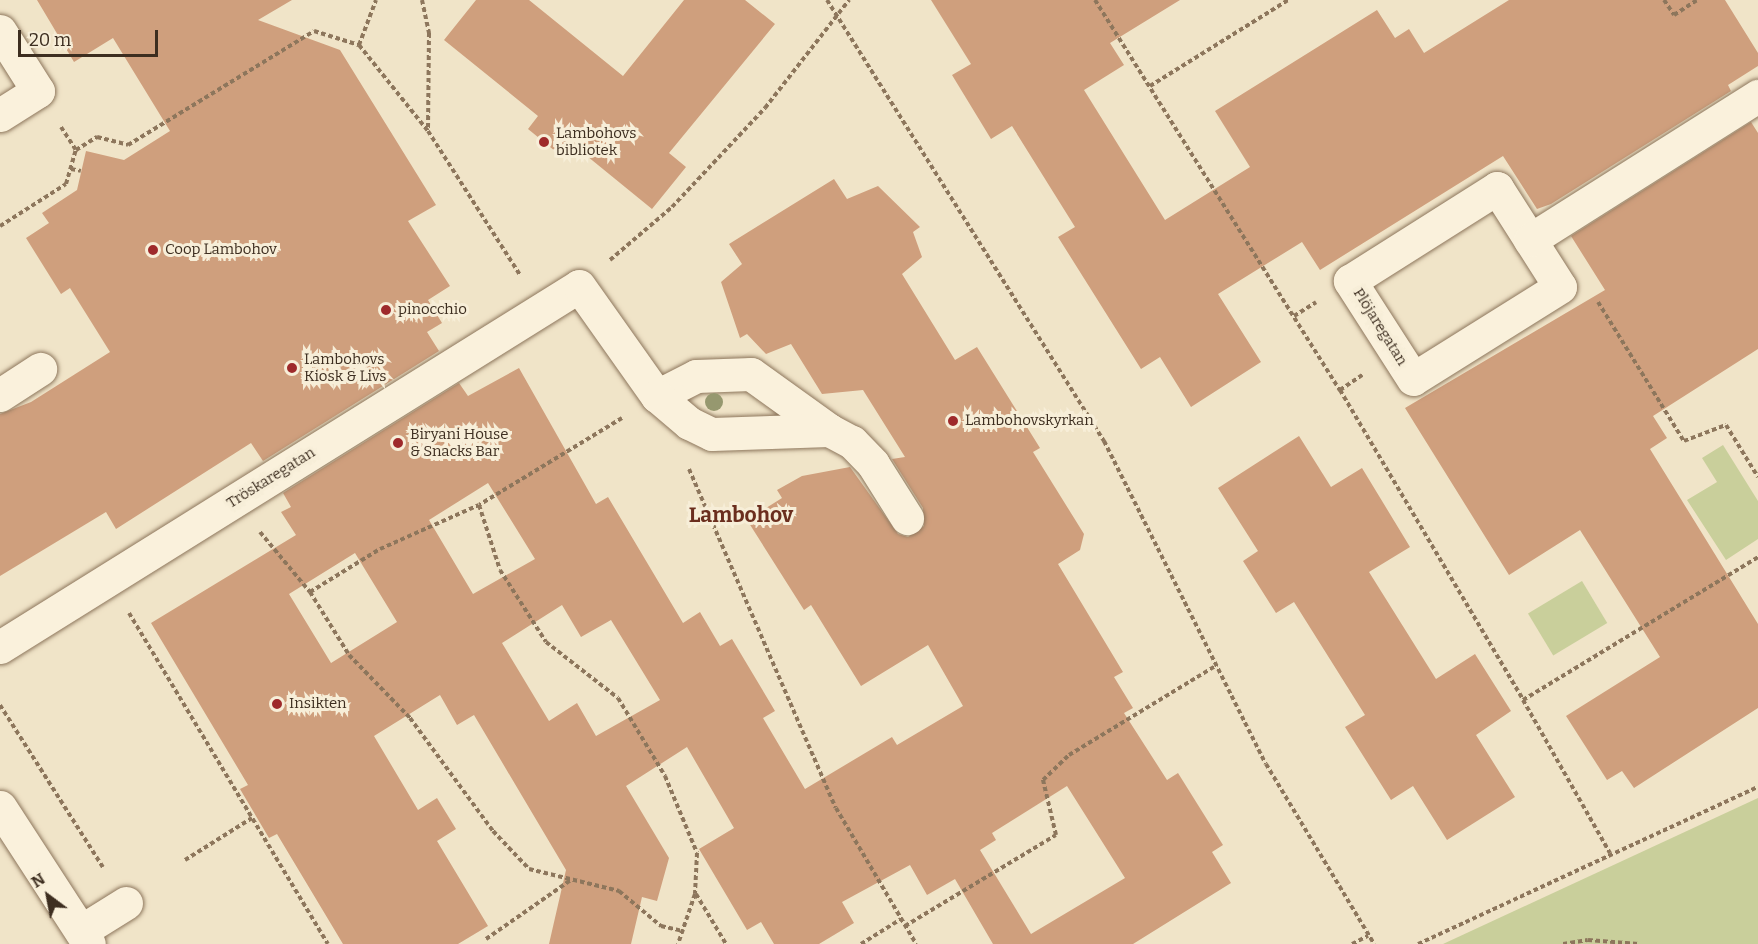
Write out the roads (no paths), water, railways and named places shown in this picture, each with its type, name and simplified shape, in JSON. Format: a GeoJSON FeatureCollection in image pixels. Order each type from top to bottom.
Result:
{"type":"FeatureCollection","features":[{"type":"Feature","properties":{"kind":"street"},"geometry":{"type":"LineString","coordinates":[[0,31],[38,91],[0,115]]}},
{"type":"Feature","properties":{"kind":"street"},"geometry":{"type":"LineString","coordinates":[[1530,240],[1758,96]]}},
{"type":"Feature","properties":{"kind":"street","name":"Plöjaregatan"},"geometry":{"type":"LineString","coordinates":[[1497,188],[1530,240],[1560,287],[1413,379],[1350,281],[1497,188]]}},
{"type":"Feature","properties":{"kind":"street","name":"Tröskaregatan"},"geometry":{"type":"LineString","coordinates":[[0,647],[579,286],[657,396]]}},
{"type":"Feature","properties":{"kind":"street"},"geometry":{"type":"LineString","coordinates":[[0,394],[40,369]]}},
{"type":"Feature","properties":{"kind":"street"},"geometry":{"type":"LineString","coordinates":[[829,430],[712,434],[657,396],[696,376],[751,375],[829,430],[852,442],[873,464],[907,518]]}},
{"type":"Feature","properties":{"kind":"street"},"geometry":{"type":"LineString","coordinates":[[0,807],[85,937],[126,903]]}},
{"type":"Feature","properties":{"kind":"place","name":"Lambohovs bibliotek"},"geometry":{"type":"Point","coordinates":[544,142]}},
{"type":"Feature","properties":{"kind":"place","name":"Coop Lambohov"},"geometry":{"type":"Point","coordinates":[153,250]}},
{"type":"Feature","properties":{"kind":"place","name":"pinocchio"},"geometry":{"type":"Point","coordinates":[386,310]}},
{"type":"Feature","properties":{"kind":"place","name":"Lambohovs Kiosk & Livs"},"geometry":{"type":"Point","coordinates":[292,368]}},
{"type":"Feature","properties":{"kind":"place","name":"Lambohovskyrkan"},"geometry":{"type":"Point","coordinates":[953,421]}},
{"type":"Feature","properties":{"kind":"place","name":"Biryani House & Snacks Bar"},"geometry":{"type":"Point","coordinates":[398,443]}},
{"type":"Feature","properties":{"kind":"place","name":"Insikten"},"geometry":{"type":"Point","coordinates":[277,704]}},
{"type":"Feature","properties":{"kind":"district","name":"Lambohov"},"geometry":{"type":"Point","coordinates":[741,515]}}]}
